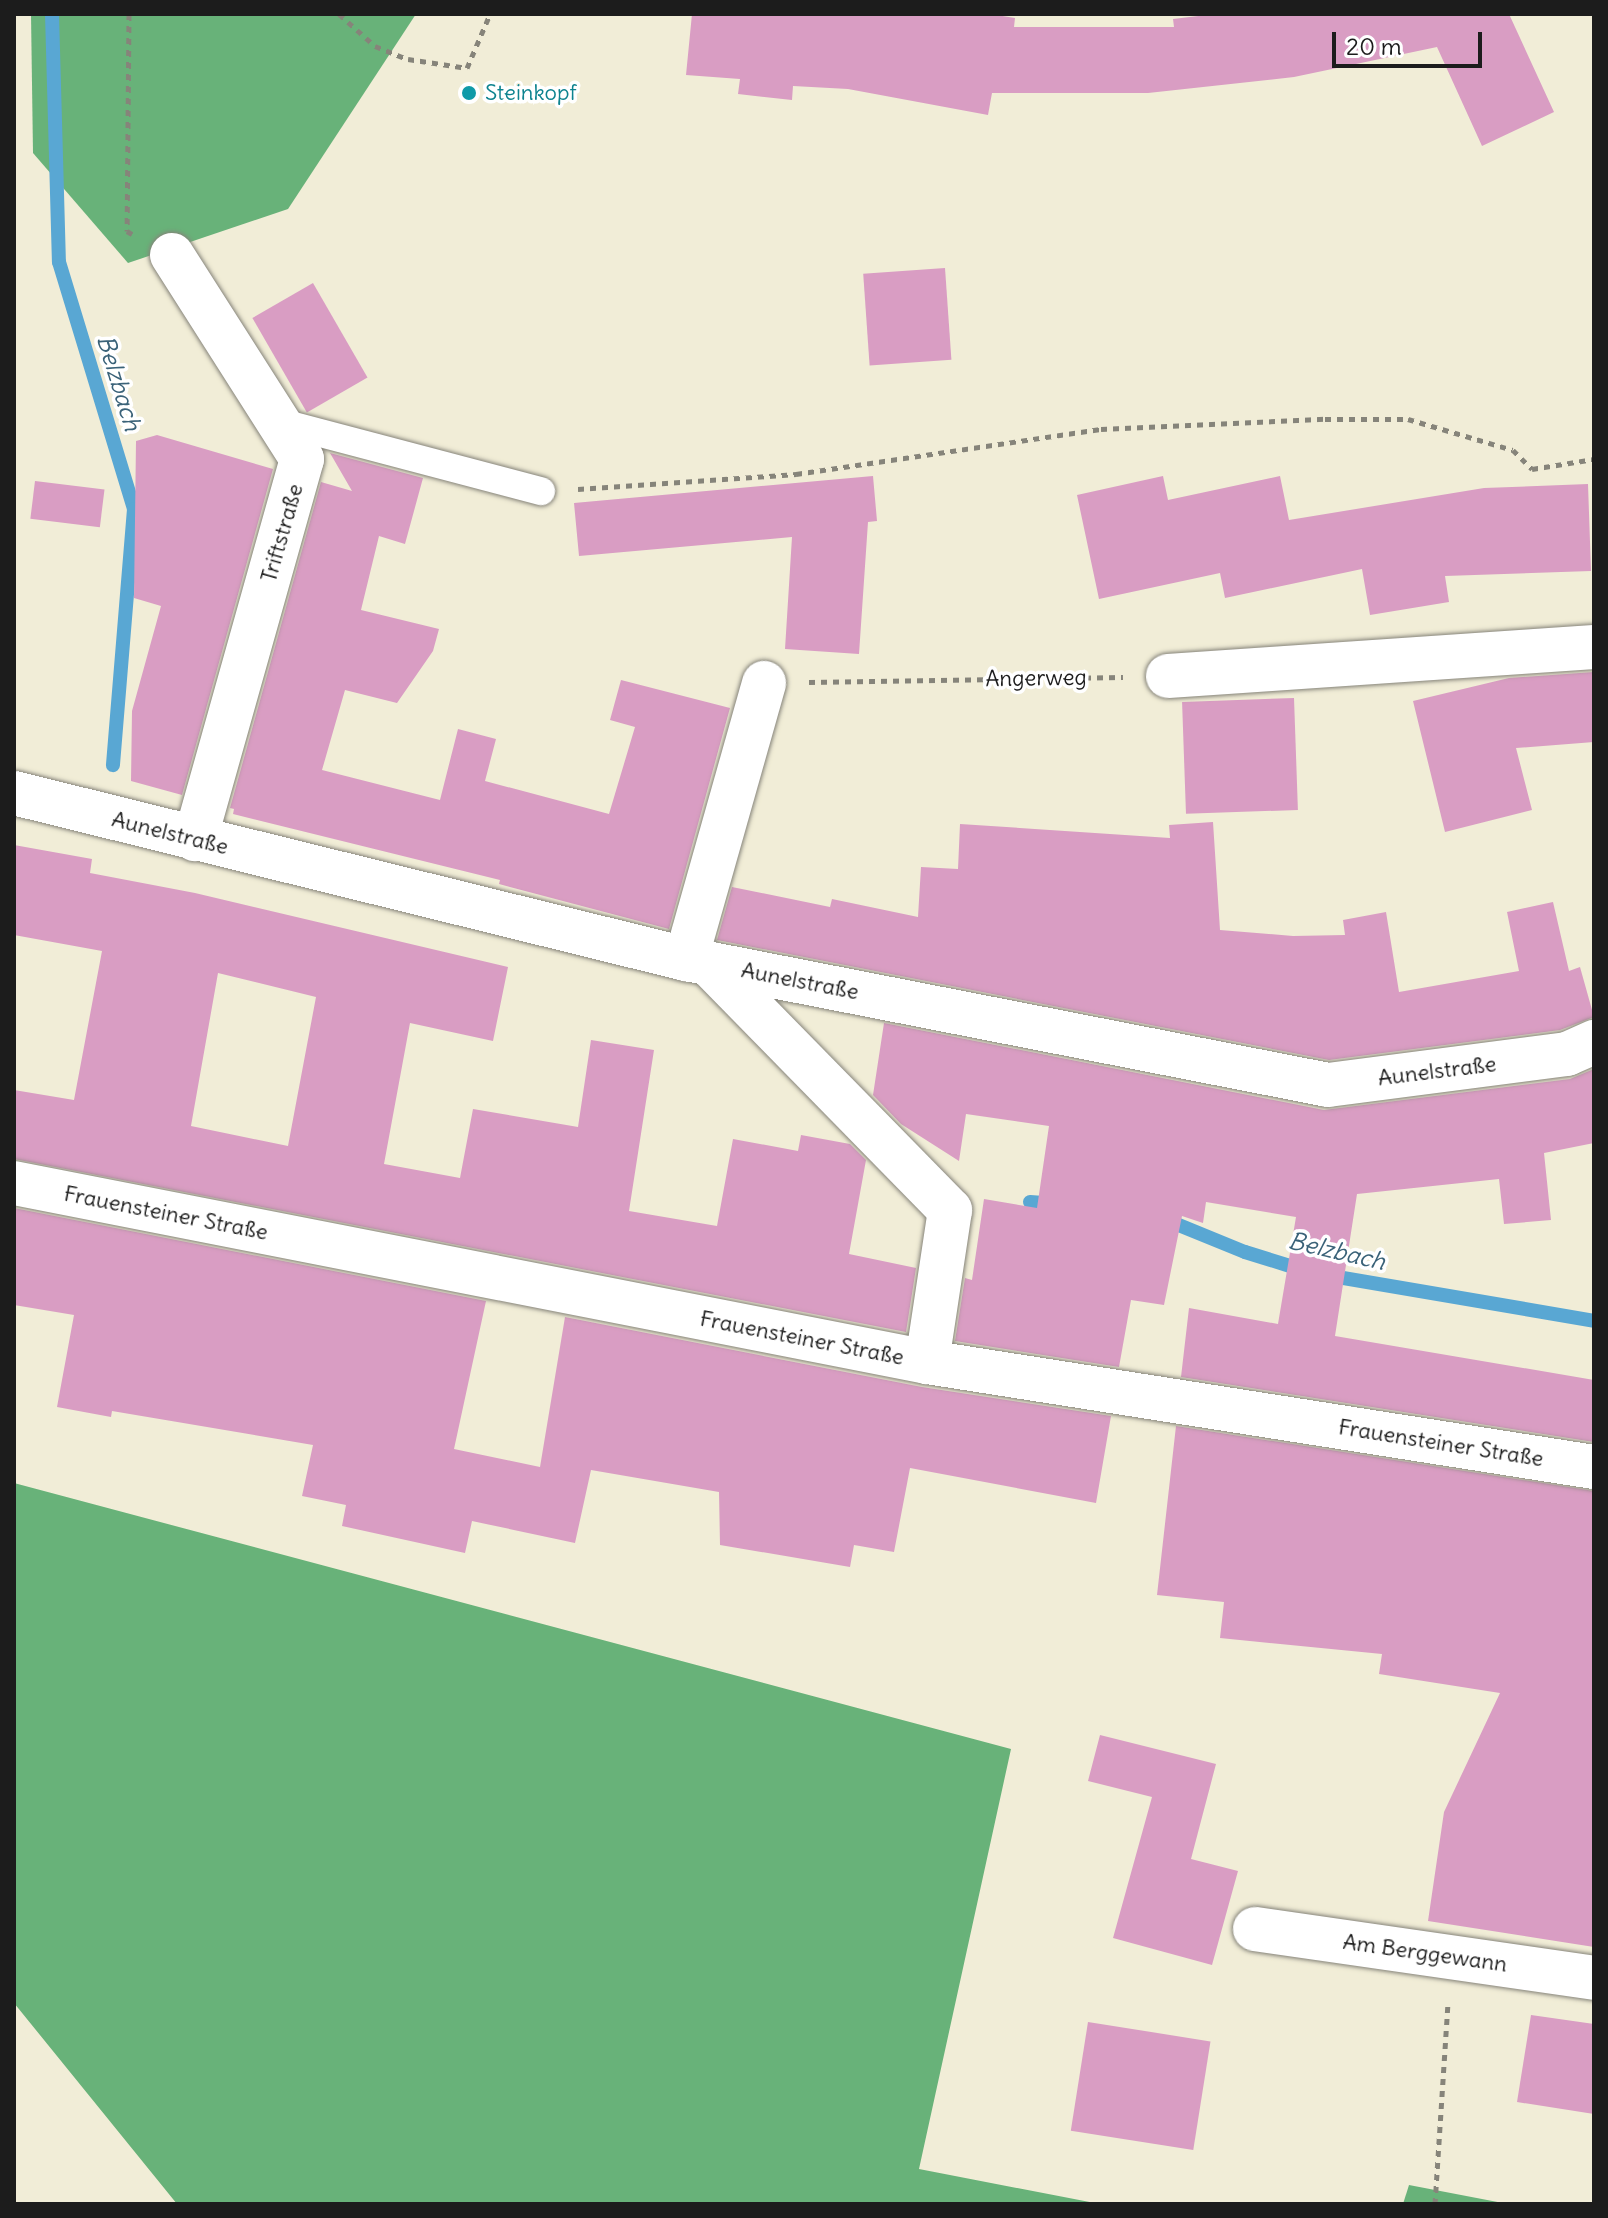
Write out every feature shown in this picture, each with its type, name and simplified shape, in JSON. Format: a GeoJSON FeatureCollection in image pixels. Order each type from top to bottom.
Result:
{"type":"FeatureCollection","features":[{"type":"Feature","properties":{"kind":"street","name":"Triftstraße"},"geometry":{"type":"LineString","coordinates":[[172,255],[302,459],[195,839]]}},
{"type":"Feature","properties":{"kind":"street"},"geometry":{"type":"LineString","coordinates":[[1168,676],[1594,647]]}},
{"type":"Feature","properties":{"kind":"street"},"geometry":{"type":"LineString","coordinates":[[764,683],[697,961],[950,1210],[927,1362]]}},
{"type":"Feature","properties":{"kind":"street","name":"Aunelstraße"},"geometry":{"type":"LineString","coordinates":[[14,793],[697,961],[1328,1085],[1567,1054],[1594,1042]]}},
{"type":"Feature","properties":{"kind":"street","name":"Frauensteiner Straße"},"geometry":{"type":"LineString","coordinates":[[14,1183],[927,1362],[1594,1467]]}},
{"type":"Feature","properties":{"kind":"street","name":"Am Berggewann"},"geometry":{"type":"LineString","coordinates":[[1255,1929],[1594,1978]]}},
{"type":"Feature","properties":{"kind":"lane"},"geometry":{"type":"LineString","coordinates":[[279,422],[541,491]]}},
{"type":"Feature","properties":{"kind":"path"},"geometry":{"type":"LineString","coordinates":[[129,14],[127,231],[172,255]]}},
{"type":"Feature","properties":{"kind":"path"},"geometry":{"type":"LineString","coordinates":[[339,14],[375,46],[408,59],[467,68],[490,14]]}},
{"type":"Feature","properties":{"kind":"path"},"geometry":{"type":"LineString","coordinates":[[541,491],[796,474],[1101,429],[1325,419],[1408,419],[1513,450],[1532,469],[1594,459]]}},
{"type":"Feature","properties":{"kind":"path","name":"Angerweg"},"geometry":{"type":"LineString","coordinates":[[764,683],[1168,676]]}},
{"type":"Feature","properties":{"kind":"path"},"geometry":{"type":"LineString","coordinates":[[1435,2204],[1451,1957]]}},
{"type":"Feature","properties":{"kind":"green space"},"geometry":{"type":"Polygon","coordinates":[[[31,14],[416,14],[288,209],[128,263],[33,153],[31,14]]]}},
{"type":"Feature","properties":{"kind":"green space"},"geometry":{"type":"Polygon","coordinates":[[[14,1483],[1011,1749],[919,2169],[1100,2204],[177,2204],[14,2003],[14,1483]]]}},
{"type":"Feature","properties":{"kind":"green space"},"geometry":{"type":"Polygon","coordinates":[[[1409,2185],[1508,2204],[1403,2204],[1409,2185]]]}},
{"type":"Feature","properties":{"kind":"building"},"geometry":{"type":"Polygon","coordinates":[[[692,14],[990,14],[1015,18],[1014,27],[1174,27],[1173,19],[1215,14],[1509,14],[1554,112],[1482,146],[1437,47],[1294,77],[1148,93],[992,93],[988,115],[848,89],[793,86],[792,100],[738,94],[740,79],[686,75],[692,14]]]}},
{"type":"Feature","properties":{"kind":"building"},"geometry":{"type":"Polygon","coordinates":[[[945,268],[951,360],[870,365],[863,274],[945,268]]]}},
{"type":"Feature","properties":{"kind":"building"},"geometry":{"type":"Polygon","coordinates":[[[313,283],[368,377],[307,412],[252,318],[313,283]]]}},
{"type":"Feature","properties":{"kind":"building"},"geometry":{"type":"Polygon","coordinates":[[[157,435],[273,469],[182,795],[131,781],[132,711],[161,606],[134,598],[136,441],[157,435]]]}},
{"type":"Feature","properties":{"kind":"building"},"geometry":{"type":"Polygon","coordinates":[[[330,453],[423,478],[405,544],[379,536],[361,610],[439,629],[433,651],[397,703],[345,690],[322,770],[440,800],[458,729],[496,739],[485,781],[609,814],[635,727],[610,720],[621,680],[730,708],[669,929],[499,884],[500,880],[233,814],[234,809],[230,808],[321,482],[352,491],[330,453]]]}},
{"type":"Feature","properties":{"kind":"building"},"geometry":{"type":"Polygon","coordinates":[[[873,476],[877,521],[868,522],[859,654],[785,649],[792,537],[579,556],[574,503],[873,476]]]}},
{"type":"Feature","properties":{"kind":"building"},"geometry":{"type":"Polygon","coordinates":[[[1163,476],[1168,500],[1280,476],[1289,520],[1484,488],[1588,484],[1591,571],[1445,576],[1449,602],[1370,615],[1362,569],[1225,598],[1220,573],[1099,599],[1077,495],[1163,476]]]}},
{"type":"Feature","properties":{"kind":"building"},"geometry":{"type":"Polygon","coordinates":[[[35,481],[104,490],[100,527],[30,519],[35,481]]]}},
{"type":"Feature","properties":{"kind":"building"},"geometry":{"type":"Polygon","coordinates":[[[1594,672],[1594,742],[1516,748],[1532,810],[1445,832],[1413,701],[1509,678],[1594,672]]]}},
{"type":"Feature","properties":{"kind":"building"},"geometry":{"type":"Polygon","coordinates":[[[1294,698],[1298,810],[1186,814],[1182,702],[1294,698]]]}},
{"type":"Feature","properties":{"kind":"building"},"geometry":{"type":"Polygon","coordinates":[[[1213,822],[1220,930],[1293,936],[1345,935],[1343,920],[1386,912],[1399,992],[1519,971],[1507,912],[1553,902],[1569,971],[1580,967],[1594,1017],[1560,1030],[1329,1060],[717,940],[732,887],[830,907],[832,899],[918,917],[921,867],[958,869],[960,824],[1170,838],[1169,825],[1213,822]]]}},
{"type":"Feature","properties":{"kind":"building"},"geometry":{"type":"Polygon","coordinates":[[[14,845],[92,859],[90,873],[195,893],[508,967],[493,1041],[410,1023],[384,1164],[460,1178],[473,1109],[578,1127],[591,1040],[654,1050],[629,1211],[717,1226],[733,1139],[798,1151],[801,1135],[850,1144],[866,1160],[849,1254],[916,1268],[906,1332],[14,1159],[14,1090],[74,1100],[102,951],[14,935],[14,845]],[[218,973],[191,1126],[288,1146],[316,997],[218,973]]]}},
{"type":"Feature","properties":{"kind":"building"},"geometry":{"type":"Polygon","coordinates":[[[884,1023],[1324,1110],[1570,1079],[1594,1069],[1594,1143],[1544,1153],[1551,1220],[1504,1224],[1499,1179],[1357,1194],[1335,1336],[1594,1380],[1594,1442],[1181,1377],[1189,1308],[1278,1324],[1296,1217],[1206,1202],[1203,1223],[1182,1216],[1164,1305],[1131,1300],[1119,1367],[955,1341],[965,1278],[972,1280],[984,1199],[1037,1208],[1049,1126],[966,1114],[959,1161],[901,1124],[873,1095],[884,1023]]]}},
{"type":"Feature","properties":{"kind":"building"},"geometry":{"type":"Polygon","coordinates":[[[14,1208],[486,1301],[454,1449],[540,1467],[565,1317],[922,1387],[1111,1416],[1096,1503],[910,1468],[894,1552],[854,1545],[850,1567],[720,1545],[719,1492],[591,1470],[575,1543],[472,1521],[465,1553],[342,1526],[346,1505],[302,1496],[313,1445],[112,1411],[111,1417],[57,1407],[74,1315],[14,1305],[14,1208]]]}},
{"type":"Feature","properties":{"kind":"building"},"geometry":{"type":"Polygon","coordinates":[[[1176,1426],[1594,1491],[1594,1947],[1428,1921],[1444,1812],[1500,1693],[1379,1674],[1382,1654],[1220,1638],[1224,1602],[1157,1595],[1176,1426]]]}},
{"type":"Feature","properties":{"kind":"building"},"geometry":{"type":"Polygon","coordinates":[[[1100,1735],[1216,1764],[1191,1859],[1238,1871],[1212,1965],[1113,1938],[1152,1797],[1088,1781],[1100,1735]]]}},
{"type":"Feature","properties":{"kind":"building"},"geometry":{"type":"Polygon","coordinates":[[[1531,2015],[1594,2024],[1594,2114],[1517,2102],[1531,2015]]]}},
{"type":"Feature","properties":{"kind":"building"},"geometry":{"type":"Polygon","coordinates":[[[1088,2022],[1210,2041],[1193,2150],[1071,2131],[1088,2022]]]}},
{"type":"Feature","properties":{"kind":"waterway","name":"Belzbach"},"geometry":{"type":"LineString","coordinates":[[52,14],[59,262],[134,509],[113,765]]}},
{"type":"Feature","properties":{"kind":"waterway","name":"Belzbach"},"geometry":{"type":"LineString","coordinates":[[1030,1202],[1057,1204]]}},
{"type":"Feature","properties":{"kind":"waterway","name":"Belzbach"},"geometry":{"type":"LineString","coordinates":[[1164,1219],[1245,1252],[1306,1271]]}},
{"type":"Feature","properties":{"kind":"waterway","name":"Belzbach"},"geometry":{"type":"LineString","coordinates":[[1326,1275],[1594,1321]]}},
{"type":"Feature","properties":{"kind":"place","name":"Steinkopf"},"geometry":{"type":"Point","coordinates":[469,93]}}]}
